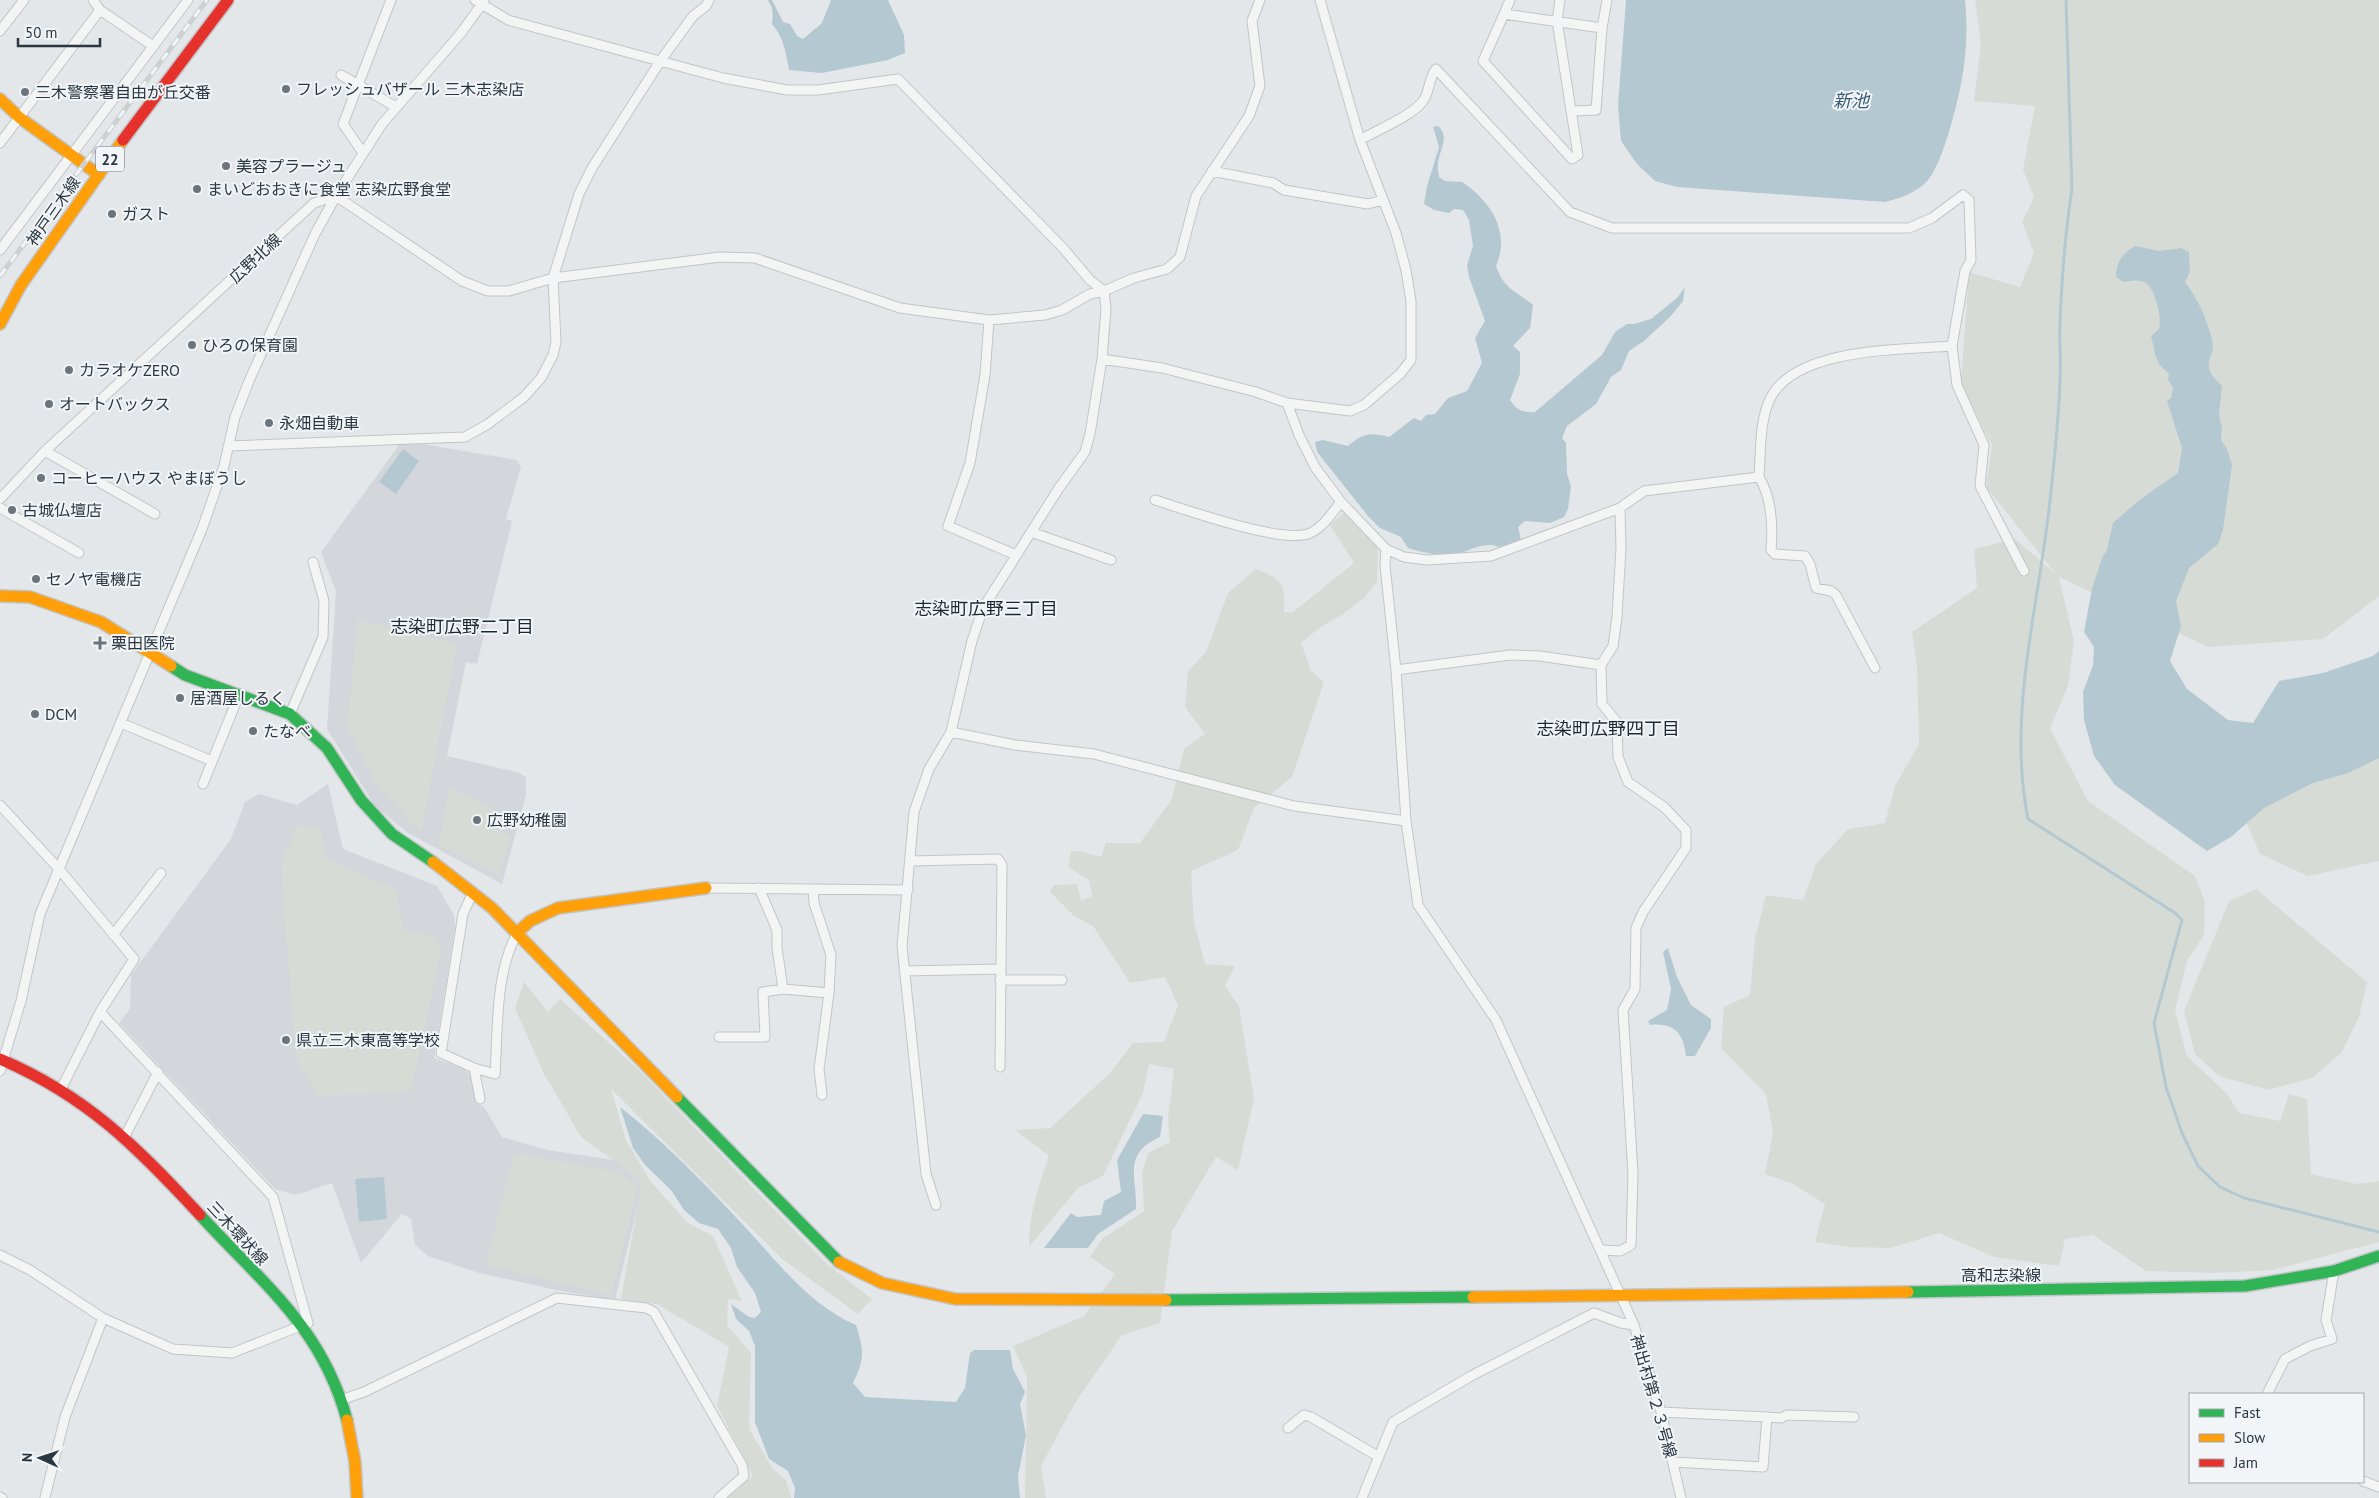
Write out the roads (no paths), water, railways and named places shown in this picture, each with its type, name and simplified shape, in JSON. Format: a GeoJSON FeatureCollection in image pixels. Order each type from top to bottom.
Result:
{"type":"FeatureCollection","features":[{"type":"Feature","properties":{"kind":"street"},"geometry":{"type":"LineString","coordinates":[[0,30],[24,0]]}},
{"type":"Feature","properties":{"kind":"street"},"geometry":{"type":"LineString","coordinates":[[93,0],[100,10],[153,46]]}},
{"type":"Feature","properties":{"kind":"street"},"geometry":{"type":"LineString","coordinates":[[0,250],[188,0]]}},
{"type":"Feature","properties":{"kind":"street","name":"神戸三木線"},"geometry":{"type":"LineString","coordinates":[[0,324],[21,285],[98,175],[228,0]]}},
{"type":"Feature","properties":{"kind":"street"},"geometry":{"type":"LineString","coordinates":[[363,153],[343,124],[391,0]]}},
{"type":"Feature","properties":{"kind":"street"},"geometry":{"type":"LineString","coordinates":[[228,446],[465,437],[488,424],[524,397],[541,378],[553,354],[556,342],[553,278],[579,194],[592,168],[661,60],[693,16],[706,6],[709,0]]}},
{"type":"Feature","properties":{"kind":"street"},"geometry":{"type":"LineString","coordinates":[[336,196],[462,281],[488,291],[509,291],[553,278],[720,257],[755,258],[900,308],[989,320],[1045,315],[1062,310],[1090,294],[1104,291],[1134,278],[1167,269],[1180,257],[1194,203],[1212,171],[1249,116],[1260,86],[1252,21],[1260,0]]}},
{"type":"Feature","properties":{"kind":"street"},"geometry":{"type":"LineString","coordinates":[[1102,359],[1162,368],[1256,392],[1287,403],[1350,412],[1364,405],[1400,374],[1411,360],[1411,301],[1406,270],[1396,233],[1360,140],[1320,0]]}},
{"type":"Feature","properties":{"kind":"street"},"geometry":{"type":"LineString","coordinates":[[1510,0],[1483,61],[1572,159],[1578,155],[1573,111],[1556,21],[1560,0]]}},
{"type":"Feature","properties":{"kind":"street"},"geometry":{"type":"LineString","coordinates":[[1573,111],[1596,110],[1602,28],[1607,0]]}},
{"type":"Feature","properties":{"kind":"street"},"geometry":{"type":"LineString","coordinates":[[1,1064],[21,1001],[40,914],[202,529],[224,466],[235,417],[249,381],[315,234],[336,196],[382,124],[461,32],[480,1],[508,20],[723,78],[787,90],[818,90],[898,79],[1063,248],[1090,280],[1104,291],[1106,309],[1102,359],[1086,452],[1031,532],[983,608],[972,642],[951,732],[929,769],[914,812],[902,946],[926,1174],[936,1205]]}},
{"type":"Feature","properties":{"kind":"street"},"geometry":{"type":"LineString","coordinates":[[0,143],[100,10]]}},
{"type":"Feature","properties":{"kind":"street"},"geometry":{"type":"LineString","coordinates":[[1504,14],[1602,28]]}},
{"type":"Feature","properties":{"kind":"street"},"geometry":{"type":"LineString","coordinates":[[1360,140],[1417,108],[1425,100],[1431,75],[1436,69],[1570,212],[1612,228],[1909,228],[1932,218],[1963,195],[1969,200],[1971,260],[1964,271],[1952,346],[1957,385],[1984,445],[1980,486],[2024,571]]}},
{"type":"Feature","properties":{"kind":"street"},"geometry":{"type":"LineString","coordinates":[[341,75],[396,107]]}},
{"type":"Feature","properties":{"kind":"street"},"geometry":{"type":"LineString","coordinates":[[0,99],[20,118],[98,175]]}},
{"type":"Feature","properties":{"kind":"street"},"geometry":{"type":"LineString","coordinates":[[1212,171],[1273,183],[1284,190],[1368,204],[1383,200]]}},
{"type":"Feature","properties":{"kind":"street","name":"広野北線"},"geometry":{"type":"LineString","coordinates":[[0,498],[45,451],[314,203],[336,196]]}},
{"type":"Feature","properties":{"kind":"street"},"geometry":{"type":"LineString","coordinates":[[989,320],[985,375],[970,463],[948,526],[1016,555]]}},
{"type":"Feature","properties":{"kind":"street"},"geometry":{"type":"LineString","coordinates":[[1875,668],[1836,595],[1831,591],[1816,588],[1810,564],[1805,556],[1775,554],[1771,550],[1773,528],[1764,484],[1759,476],[1764,417],[1771,398],[1782,382],[1796,373],[1826,360],[1851,354],[1952,346]]}},
{"type":"Feature","properties":{"kind":"street"},"geometry":{"type":"LineString","coordinates":[[1287,403],[1299,435],[1315,467],[1341,502],[1386,549],[1404,557],[1426,560],[1491,556],[1620,508],[1644,491],[1759,476]]}},
{"type":"Feature","properties":{"kind":"street"},"geometry":{"type":"LineString","coordinates":[[45,451],[155,514]]}},
{"type":"Feature","properties":{"kind":"street"},"geometry":{"type":"LineString","coordinates":[[1154,500],[1271,534],[1307,534],[1321,526],[1341,502]]}},
{"type":"Feature","properties":{"kind":"street"},"geometry":{"type":"LineString","coordinates":[[0,508],[79,553]]}},
{"type":"Feature","properties":{"kind":"street"},"geometry":{"type":"LineString","coordinates":[[1600,1250],[1620,1251],[1631,1245],[1633,1174],[1624,1010],[1635,989],[1636,928],[1643,912],[1686,848],[1686,830],[1664,807],[1628,782],[1618,757],[1617,722],[1602,704],[1601,665],[1613,646],[1617,617],[1621,548],[1620,508]]}},
{"type":"Feature","properties":{"kind":"street"},"geometry":{"type":"LineString","coordinates":[[1031,532],[1111,560]]}},
{"type":"Feature","properties":{"kind":"street","name":"神出村第２３号線"},"geometry":{"type":"LineString","coordinates":[[1386,549],[1385,564],[1396,670],[1406,821],[1418,905],[1496,1020],[1619,1296],[1634,1325],[1661,1412],[1681,1498]]}},
{"type":"Feature","properties":{"kind":"street"},"geometry":{"type":"LineString","coordinates":[[0,596],[30,597],[100,622],[184,675],[290,714],[323,637],[324,601],[313,562]]}},
{"type":"Feature","properties":{"kind":"street"},"geometry":{"type":"LineString","coordinates":[[1396,670],[1510,655],[1540,656],[1601,665]]}},
{"type":"Feature","properties":{"kind":"street"},"geometry":{"type":"LineString","coordinates":[[203,784],[239,694]]}},
{"type":"Feature","properties":{"kind":"street","name":"高和志染線"},"geometry":{"type":"LineString","coordinates":[[290,714],[327,748],[361,800],[392,834],[472,892],[518,932],[839,1262],[882,1283],[955,1299],[1222,1300],[2106,1290],[2245,1286],[2334,1271],[2379,1256]]}},
{"type":"Feature","properties":{"kind":"street"},"geometry":{"type":"LineString","coordinates":[[121,723],[212,761]]}},
{"type":"Feature","properties":{"kind":"street"},"geometry":{"type":"LineString","coordinates":[[951,732],[1015,746],[1094,754],[1294,806],[1406,821]]}},
{"type":"Feature","properties":{"kind":"street"},"geometry":{"type":"LineString","coordinates":[[0,805],[59,869],[134,959],[100,1012],[62,1087]]}},
{"type":"Feature","properties":{"kind":"street"},"geometry":{"type":"LineString","coordinates":[[910,860],[998,859],[1002,865],[1000,1067]]}},
{"type":"Feature","properties":{"kind":"street"},"geometry":{"type":"LineString","coordinates":[[114,936],[161,872]]}},
{"type":"Feature","properties":{"kind":"street"},"geometry":{"type":"LineString","coordinates":[[472,892],[463,914],[441,1053],[474,1068],[495,1074],[502,973],[510,945],[518,932],[530,921],[558,908],[706,888],[908,890]]}},
{"type":"Feature","properties":{"kind":"street"},"geometry":{"type":"LineString","coordinates":[[759,888],[777,930],[777,948],[784,989]]}},
{"type":"Feature","properties":{"kind":"street"},"geometry":{"type":"LineString","coordinates":[[813,889],[814,903],[831,955],[829,993],[819,1069],[822,1094]]}},
{"type":"Feature","properties":{"kind":"street"},"geometry":{"type":"LineString","coordinates":[[904,971],[1001,969]]}},
{"type":"Feature","properties":{"kind":"street"},"geometry":{"type":"LineString","coordinates":[[1000,980],[1062,980]]}},
{"type":"Feature","properties":{"kind":"street"},"geometry":{"type":"LineString","coordinates":[[719,1038],[765,1037],[763,992],[784,989],[829,993]]}},
{"type":"Feature","properties":{"kind":"street"},"geometry":{"type":"LineString","coordinates":[[0,1255],[30,1270],[103,1318],[173,1349],[232,1353],[302,1327],[308,1323],[273,1197],[100,1012]]}},
{"type":"Feature","properties":{"kind":"street","name":"三木環状線"},"geometry":{"type":"LineString","coordinates":[[1,1064],[33,1072],[62,1087],[124,1138],[280,1300],[302,1327],[323,1358],[341,1400],[352,1436],[357,1498]]}},
{"type":"Feature","properties":{"kind":"street"},"geometry":{"type":"LineString","coordinates":[[474,1068],[480,1099]]}},
{"type":"Feature","properties":{"kind":"street"},"geometry":{"type":"LineString","coordinates":[[124,1138],[158,1072]]}},
{"type":"Feature","properties":{"kind":"street"},"geometry":{"type":"LineString","coordinates":[[2268,1393],[2285,1359],[2310,1346],[2332,1339],[2326,1320],[2334,1271]]}},
{"type":"Feature","properties":{"kind":"street"},"geometry":{"type":"LineString","coordinates":[[341,1400],[364,1392],[557,1298],[646,1308],[654,1312],[742,1465],[744,1476],[719,1498]]}},
{"type":"Feature","properties":{"kind":"street"},"geometry":{"type":"LineString","coordinates":[[1362,1498],[1393,1422],[1471,1376],[1594,1313],[1620,1323],[1634,1325]]}},
{"type":"Feature","properties":{"kind":"street"},"geometry":{"type":"LineString","coordinates":[[45,1497],[65,1417],[103,1318]]}},
{"type":"Feature","properties":{"kind":"street"},"geometry":{"type":"LineString","coordinates":[[1661,1412],[1781,1418],[1786,1415],[1854,1417]]}},
{"type":"Feature","properties":{"kind":"street"},"geometry":{"type":"LineString","coordinates":[[1288,1428],[1304,1415],[1311,1417],[1379,1457]]}},
{"type":"Feature","properties":{"kind":"street"},"geometry":{"type":"LineString","coordinates":[[1673,1462],[1763,1467],[1767,1417]]}},
{"type":"Feature","properties":{"kind":"street"},"geometry":{"type":"LineString","coordinates":[[2364,1481],[2379,1487]]}},
{"type":"Feature","properties":{"kind":"water"},"geometry":{"type":"Polygon","coordinates":[[[767,0],[772,0],[783,22],[790,24],[797,36],[803,39],[822,23],[831,0],[888,0],[904,35],[905,53],[888,60],[822,73],[789,70],[782,40],[772,24],[772,8],[767,0]]]}},
{"type":"Feature","properties":{"kind":"water","name":"新池"},"geometry":{"type":"Polygon","coordinates":[[[1626,0],[1965,0],[1966,52],[1961,85],[1948,135],[1935,170],[1924,185],[1914,192],[1885,202],[1677,187],[1655,181],[1637,164],[1621,141],[1618,106],[1626,0]]]}},
{"type":"Feature","properties":{"kind":"water"},"geometry":{"type":"Polygon","coordinates":[[[1438,126],[1442,130],[1444,140],[1439,160],[1439,177],[1445,181],[1462,182],[1482,198],[1495,219],[1499,230],[1500,254],[1496,266],[1499,274],[1507,285],[1533,305],[1530,328],[1513,346],[1520,352],[1520,374],[1510,400],[1518,408],[1527,412],[1535,412],[1602,355],[1615,332],[1627,324],[1651,319],[1677,298],[1685,287],[1683,301],[1670,317],[1644,341],[1629,351],[1621,370],[1611,377],[1596,404],[1567,426],[1562,438],[1566,443],[1567,474],[1571,486],[1568,509],[1564,517],[1550,523],[1525,521],[1518,527],[1521,540],[1499,547],[1489,545],[1473,548],[1452,555],[1433,554],[1408,548],[1401,537],[1380,528],[1368,516],[1317,452],[1315,442],[1323,440],[1348,446],[1358,438],[1367,435],[1377,434],[1389,437],[1414,418],[1421,421],[1426,415],[1435,414],[1448,398],[1467,391],[1482,363],[1475,338],[1485,321],[1469,277],[1467,265],[1473,246],[1469,220],[1463,210],[1454,209],[1449,213],[1434,210],[1424,204],[1427,186],[1439,147],[1433,127],[1438,126]]]}},
{"type":"Feature","properties":{"kind":"water"},"geometry":{"type":"Polygon","coordinates":[[[2135,246],[2159,251],[2181,248],[2189,252],[2190,272],[2185,282],[2202,309],[2208,324],[2213,347],[2209,362],[2210,372],[2222,386],[2219,415],[2222,428],[2221,440],[2227,449],[2232,465],[2223,530],[2218,544],[2189,568],[2176,601],[2181,626],[2170,661],[2187,689],[2228,720],[2253,723],[2279,681],[2323,673],[2373,656],[2379,651],[2379,758],[2348,773],[2313,783],[2264,808],[2231,837],[2207,851],[2115,785],[2094,756],[2084,720],[2083,692],[2093,665],[2094,647],[2084,632],[2092,589],[2102,558],[2107,550],[2113,523],[2138,501],[2178,473],[2182,448],[2167,401],[2171,398],[2173,388],[2168,380],[2169,374],[2156,358],[2151,336],[2159,329],[2160,322],[2154,294],[2145,282],[2136,280],[2123,282],[2116,277],[2117,267],[2121,259],[2135,246]]]}},
{"type":"Feature","properties":{"kind":"water"},"geometry":{"type":"Polygon","coordinates":[[[403,449],[419,461],[396,494],[379,482],[403,449]]]}},
{"type":"Feature","properties":{"kind":"water"},"geometry":{"type":"Polygon","coordinates":[[[1668,948],[1677,977],[1691,1005],[1711,1019],[1711,1028],[1695,1056],[1686,1056],[1680,1035],[1671,1027],[1650,1025],[1648,1021],[1667,1010],[1671,989],[1663,952],[1668,948]]]}},
{"type":"Feature","properties":{"kind":"water"},"geometry":{"type":"Polygon","coordinates":[[[620,1107],[686,1165],[796,1283],[824,1307],[856,1325],[861,1341],[862,1354],[860,1367],[853,1383],[865,1397],[956,1402],[965,1388],[970,1353],[974,1350],[1010,1350],[1013,1369],[1025,1392],[1020,1404],[1026,1435],[1018,1476],[1020,1498],[794,1498],[795,1488],[788,1471],[769,1459],[755,1422],[755,1346],[749,1331],[736,1319],[731,1304],[749,1317],[755,1318],[761,1312],[755,1293],[737,1267],[731,1248],[718,1229],[699,1223],[684,1210],[671,1190],[645,1165],[633,1148],[620,1107]]]}},
{"type":"Feature","properties":{"kind":"water"},"geometry":{"type":"Polygon","coordinates":[[[1143,1114],[1163,1116],[1160,1137],[1140,1151],[1136,1159],[1134,1176],[1136,1209],[1098,1234],[1088,1248],[1044,1248],[1071,1213],[1077,1217],[1101,1215],[1104,1201],[1121,1192],[1117,1160],[1143,1114]]]}},
{"type":"Feature","properties":{"kind":"water"},"geometry":{"type":"Polygon","coordinates":[[[384,1177],[387,1219],[359,1222],[355,1179],[384,1177]]]}},
{"type":"Feature","properties":{"kind":"waterway"},"geometry":{"type":"LineString","coordinates":[[2066,0],[2072,189],[2062,288],[2059,392],[2055,449],[2046,532],[2027,655],[2023,696],[2022,778],[2028,819],[2175,913],[2182,920],[2154,1023],[2166,1087],[2182,1133],[2198,1166],[2220,1187],[2244,1198],[2379,1232]]}},
{"type":"Feature","properties":{"kind":"railway"},"geometry":{"type":"LineString","coordinates":[[0,276],[207,0]]}},
{"type":"Feature","properties":{"kind":"place","name":"フレッシュバザール 三木志染店"},"geometry":{"type":"Point","coordinates":[286,89]}},
{"type":"Feature","properties":{"kind":"place","name":"三木警察署自由が丘交番"},"geometry":{"type":"Point","coordinates":[25,92]}},
{"type":"Feature","properties":{"kind":"place","name":"美容プラージュ"},"geometry":{"type":"Point","coordinates":[226,166]}},
{"type":"Feature","properties":{"kind":"place","name":"まいどおおきに食堂 志染広野食堂"},"geometry":{"type":"Point","coordinates":[197,189]}},
{"type":"Feature","properties":{"kind":"place","name":"ガスト"},"geometry":{"type":"Point","coordinates":[112,214]}},
{"type":"Feature","properties":{"kind":"place","name":"ひろの保育園"},"geometry":{"type":"Point","coordinates":[192,345]}},
{"type":"Feature","properties":{"kind":"place","name":"カラオケZERO"},"geometry":{"type":"Point","coordinates":[69,370]}},
{"type":"Feature","properties":{"kind":"place","name":"オートバックス"},"geometry":{"type":"Point","coordinates":[49,404]}},
{"type":"Feature","properties":{"kind":"place","name":"永畑自動車"},"geometry":{"type":"Point","coordinates":[269,423]}},
{"type":"Feature","properties":{"kind":"place","name":"コーヒーハウス やまぼうし"},"geometry":{"type":"Point","coordinates":[41,478]}},
{"type":"Feature","properties":{"kind":"place","name":"古城仏壇店"},"geometry":{"type":"Point","coordinates":[12,510]}},
{"type":"Feature","properties":{"kind":"place","name":"セノヤ電機店"},"geometry":{"type":"Point","coordinates":[36,579]}},
{"type":"Feature","properties":{"kind":"place","name":"栗田医院"},"geometry":{"type":"Point","coordinates":[100,643]}},
{"type":"Feature","properties":{"kind":"place","name":"居酒屋しるく"},"geometry":{"type":"Point","coordinates":[180,698]}},
{"type":"Feature","properties":{"kind":"place","name":"DCM"},"geometry":{"type":"Point","coordinates":[35,714]}},
{"type":"Feature","properties":{"kind":"place","name":"たなべ"},"geometry":{"type":"Point","coordinates":[253,731]}},
{"type":"Feature","properties":{"kind":"place","name":"広野幼稚園"},"geometry":{"type":"Point","coordinates":[477,820]}},
{"type":"Feature","properties":{"kind":"place","name":"県立三木東高等学校"},"geometry":{"type":"Point","coordinates":[286,1040]}},
{"type":"Feature","properties":{"kind":"district","name":"志染町広野三丁目"},"geometry":{"type":"Point","coordinates":[986,608]}},
{"type":"Feature","properties":{"kind":"district","name":"志染町広野二丁目"},"geometry":{"type":"Point","coordinates":[462,626]}},
{"type":"Feature","properties":{"kind":"district","name":"志染町広野四丁目"},"geometry":{"type":"Point","coordinates":[1608,728]}}]}
